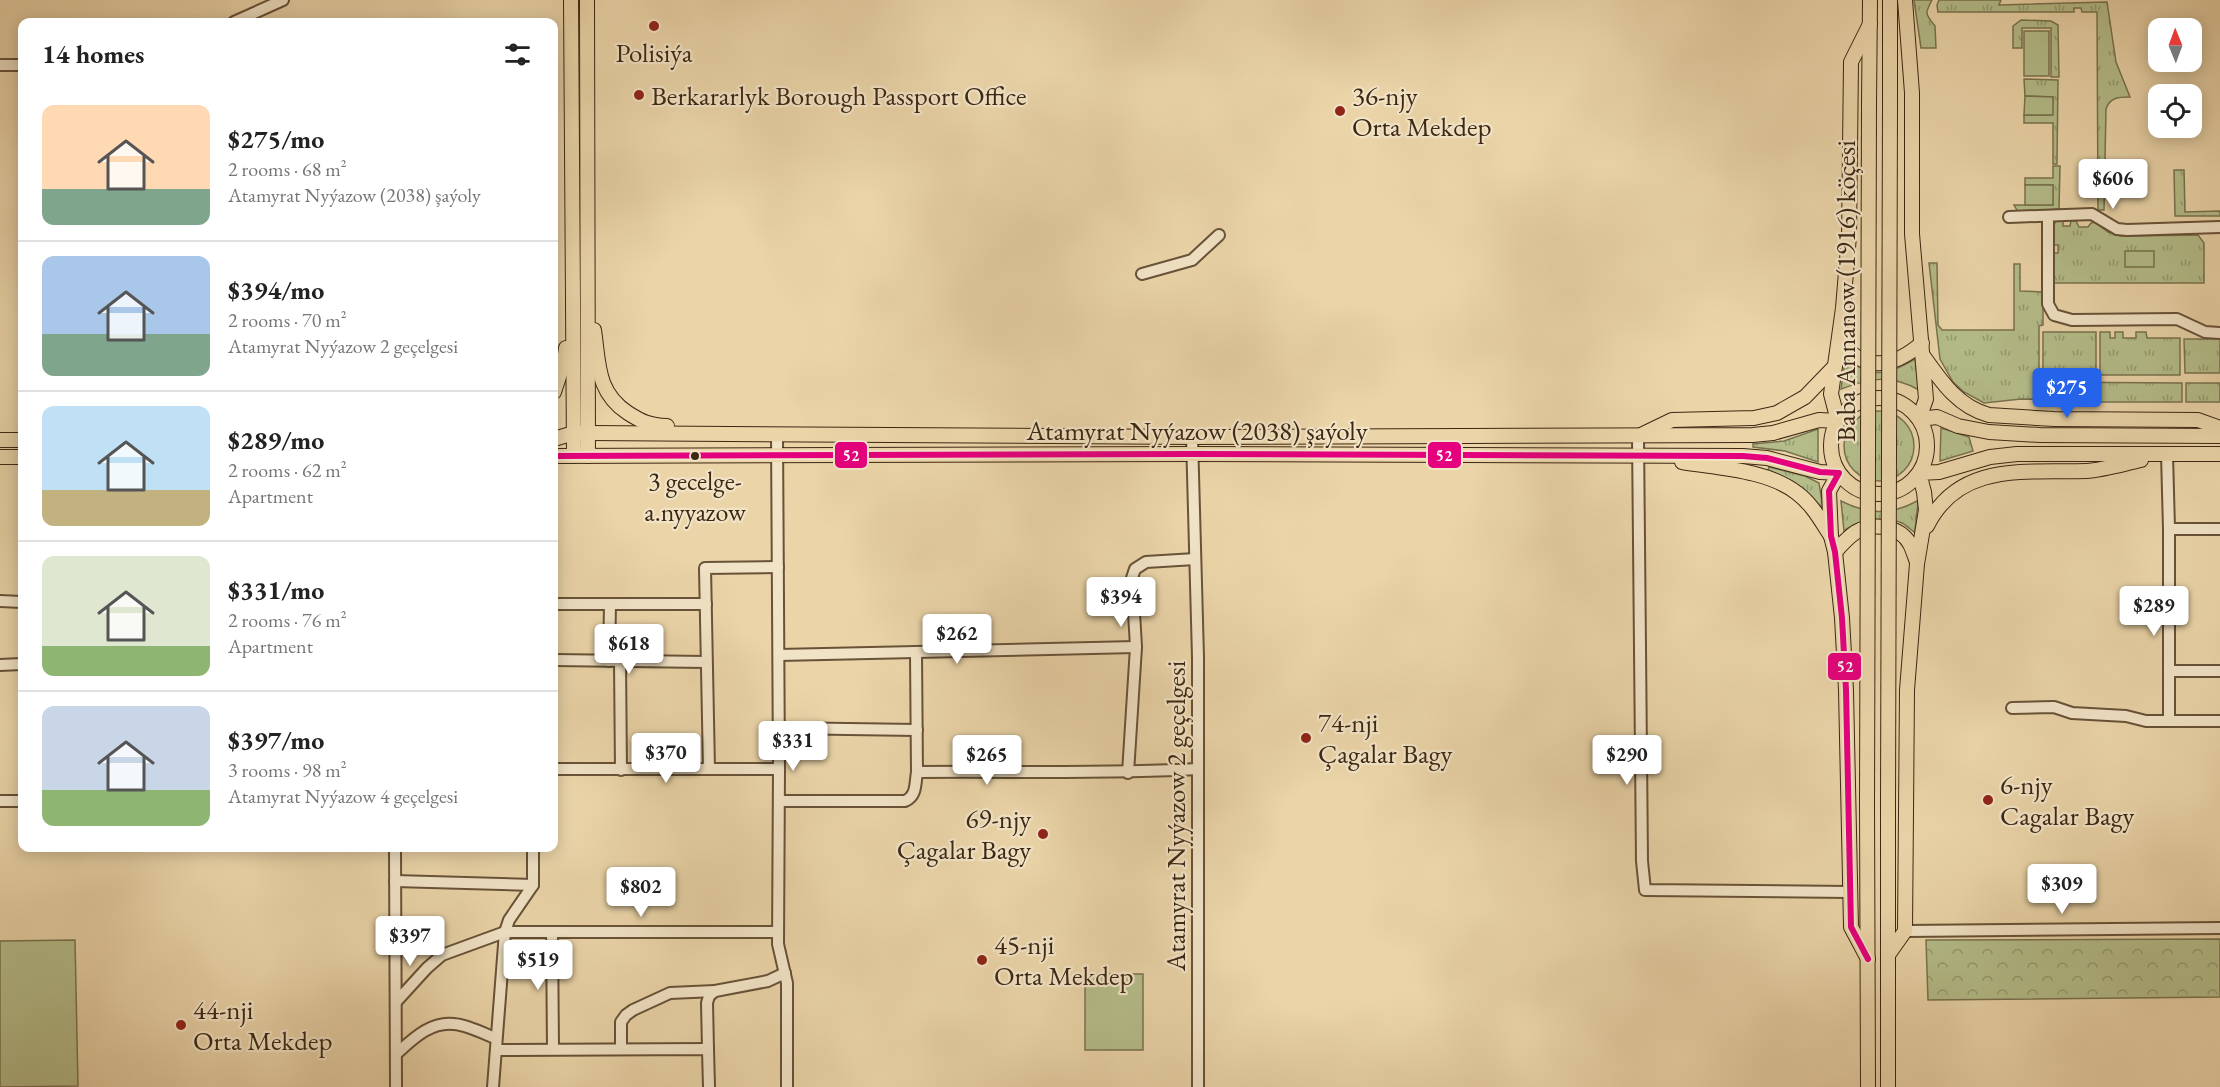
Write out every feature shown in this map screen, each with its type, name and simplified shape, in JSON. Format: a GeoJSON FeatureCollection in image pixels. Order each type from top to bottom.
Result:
{"type":"FeatureCollection","features":[{"type":"Feature","properties":{"kind":"main road"},"geometry":{"type":"LineString","coordinates":[[571,0],[571,292],[581,433]]}},
{"type":"Feature","properties":{"kind":"main road"},"geometry":{"type":"LineString","coordinates":[[581,456],[587,293],[587,0]]}},
{"type":"Feature","properties":{"kind":"main road","name":"Baba Annanow (1916) köçesi"},"geometry":{"type":"LineString","coordinates":[[1868,1087],[1870,0]]}},
{"type":"Feature","properties":{"kind":"main road","name":"Baba Annanow (1916) köçesi"},"geometry":{"type":"LineString","coordinates":[[1888,1087],[1890,0]]}},
{"type":"Feature","properties":{"kind":"main road"},"geometry":{"type":"LineString","coordinates":[[1905,0],[1911,93],[1912,234],[1926,399],[1919,419]]}},
{"type":"Feature","properties":{"kind":"main road"},"geometry":{"type":"LineString","coordinates":[[1838,421],[1831,394],[1839,340],[1849,236],[1851,62],[1870,24]]}},
{"type":"Feature","properties":{"kind":"main road"},"geometry":{"type":"LineString","coordinates":[[558,380],[564,362],[571,292]]}},
{"type":"Feature","properties":{"kind":"main road"},"geometry":{"type":"LineString","coordinates":[[587,293],[600,376],[608,396],[616,406],[643,423],[777,434]]}},
{"type":"Feature","properties":{"kind":"main road"},"geometry":{"type":"LineString","coordinates":[[1839,340],[1853,354],[1864,361],[1874,363],[1894,361],[1911,352],[1922,350]]}},
{"type":"Feature","properties":{"kind":"main road"},"geometry":{"type":"LineString","coordinates":[[1922,350],[1953,395],[1971,408],[1989,415],[2054,419],[2198,420],[2220,428]]}},
{"type":"Feature","properties":{"kind":"main road"},"geometry":{"type":"LineString","coordinates":[[1638,436],[1672,420],[1754,418],[1777,413],[1805,397],[1835,366]]}},
{"type":"Feature","properties":{"kind":"main road"},"geometry":{"type":"LineString","coordinates":[[1878,398],[1901,403],[1919,419],[1925,432],[1927,446],[1925,460],[1918,473],[1905,486],[1879,494],[1852,486],[1839,473],[1833,459],[1831,443],[1838,421],[1855,404],[1878,398]]}},
{"type":"Feature","properties":{"kind":"main road"},"geometry":{"type":"LineString","coordinates":[[1919,419],[1937,417],[1958,426],[1989,432],[2040,435],[2220,436]]}},
{"type":"Feature","properties":{"kind":"main road","name":"Atamyrat Nyýazow (2038) şaýoly"},"geometry":{"type":"LineString","coordinates":[[558,438],[581,433],[1192,436],[1753,435],[1773,433],[1819,420],[1838,421]]}},
{"type":"Feature","properties":{"kind":"main road"},"geometry":{"type":"LineString","coordinates":[[0,440],[18,440]]}},
{"type":"Feature","properties":{"kind":"main road","name":"Atamyrat Nyýazow (2038) şaýoly"},"geometry":{"type":"LineString","coordinates":[[558,456],[1192,454],[1751,456],[1795,464],[1820,472],[1839,473]]}},
{"type":"Feature","properties":{"kind":"main road"},"geometry":{"type":"LineString","coordinates":[[1918,473],[1939,472],[1990,457],[2017,454],[2220,454]]}},
{"type":"Feature","properties":{"kind":"main road"},"geometry":{"type":"LineString","coordinates":[[1924,534],[1932,517],[1942,504],[1960,490],[1985,477],[2012,471],[2090,471],[2167,454]]}},
{"type":"Feature","properties":{"kind":"main road"},"geometry":{"type":"LineString","coordinates":[[1639,455],[1773,478],[1798,493],[1831,536]]}},
{"type":"Feature","properties":{"kind":"main road"},"geometry":{"type":"LineString","coordinates":[[0,457],[18,457]]}},
{"type":"Feature","properties":{"kind":"main road"},"geometry":{"type":"LineString","coordinates":[[1839,473],[1829,491],[1831,536],[1835,552],[1846,690],[1851,927],[1868,958]]}},
{"type":"Feature","properties":{"kind":"main road"},"geometry":{"type":"LineString","coordinates":[[1887,955],[1905,931],[1907,690],[1917,564],[1924,534],[1926,502],[1918,473]]}},
{"type":"Feature","properties":{"kind":"main road"},"geometry":{"type":"LineString","coordinates":[[1835,552],[1855,533],[1877,527],[1896,530],[1903,535],[1911,545],[1917,564]]}},
{"type":"Feature","properties":{"kind":"street"},"geometry":{"type":"LineString","coordinates":[[243,18],[283,0]]}},
{"type":"Feature","properties":{"kind":"street"},"geometry":{"type":"LineString","coordinates":[[0,65],[18,65]]}},
{"type":"Feature","properties":{"kind":"street"},"geometry":{"type":"LineString","coordinates":[[2009,217],[2092,214],[2117,229],[2127,230],[2220,227]]}},
{"type":"Feature","properties":{"kind":"street"},"geometry":{"type":"LineString","coordinates":[[2048,217],[2048,304],[2054,315],[2072,320],[2177,319],[2205,332],[2220,333]]}},
{"type":"Feature","properties":{"kind":"street"},"geometry":{"type":"LineString","coordinates":[[1142,274],[1192,260],[1219,235]]}},
{"type":"Feature","properties":{"kind":"street"},"geometry":{"type":"LineString","coordinates":[[777,434],[778,944],[787,983],[787,1087]]}},
{"type":"Feature","properties":{"kind":"street","name":"Atamyrat Nyýazow 2 geçelgesi"},"geometry":{"type":"LineString","coordinates":[[1192,436],[1198,657],[1198,1087]]}},
{"type":"Feature","properties":{"kind":"street"},"geometry":{"type":"LineString","coordinates":[[1638,436],[1642,861],[1645,890],[1850,892]]}},
{"type":"Feature","properties":{"kind":"street"},"geometry":{"type":"LineString","coordinates":[[2167,454],[2169,721]]}},
{"type":"Feature","properties":{"kind":"street"},"geometry":{"type":"LineString","coordinates":[[2169,529],[2220,529]]}},
{"type":"Feature","properties":{"kind":"street"},"geometry":{"type":"LineString","coordinates":[[1128,773],[1136,646],[1132,578],[1135,569],[1146,562],[1195,560]]}},
{"type":"Feature","properties":{"kind":"street"},"geometry":{"type":"LineString","coordinates":[[709,769],[705,568],[778,567]]}},
{"type":"Feature","properties":{"kind":"street"},"geometry":{"type":"LineString","coordinates":[[0,601],[18,602]]}},
{"type":"Feature","properties":{"kind":"street"},"geometry":{"type":"LineString","coordinates":[[558,604],[706,604]]}},
{"type":"Feature","properties":{"kind":"street"},"geometry":{"type":"LineString","coordinates":[[610,604],[621,770]]}},
{"type":"Feature","properties":{"kind":"street"},"geometry":{"type":"LineString","coordinates":[[778,655],[1136,646]]}},
{"type":"Feature","properties":{"kind":"street"},"geometry":{"type":"LineString","coordinates":[[779,801],[905,801],[910,799],[914,794],[917,772],[916,652]]}},
{"type":"Feature","properties":{"kind":"street"},"geometry":{"type":"LineString","coordinates":[[558,660],[706,662]]}},
{"type":"Feature","properties":{"kind":"street"},"geometry":{"type":"LineString","coordinates":[[0,665],[18,664]]}},
{"type":"Feature","properties":{"kind":"street"},"geometry":{"type":"LineString","coordinates":[[2169,671],[2220,671]]}},
{"type":"Feature","properties":{"kind":"street"},"geometry":{"type":"LineString","coordinates":[[2012,708],[2054,707],[2072,713],[2126,716],[2146,721],[2220,721]]}},
{"type":"Feature","properties":{"kind":"street"},"geometry":{"type":"LineString","coordinates":[[779,728],[917,730]]}},
{"type":"Feature","properties":{"kind":"street"},"geometry":{"type":"LineString","coordinates":[[558,770],[779,769]]}},
{"type":"Feature","properties":{"kind":"street"},"geometry":{"type":"LineString","coordinates":[[917,772],[1128,773],[1198,769]]}},
{"type":"Feature","properties":{"kind":"street"},"geometry":{"type":"LineString","coordinates":[[0,801],[18,801]]}},
{"type":"Feature","properties":{"kind":"street"},"geometry":{"type":"LineString","coordinates":[[395,852],[396,1087]]}},
{"type":"Feature","properties":{"kind":"street"},"geometry":{"type":"LineString","coordinates":[[493,1087],[505,932],[509,920],[533,885],[533,852]]}},
{"type":"Feature","properties":{"kind":"street"},"geometry":{"type":"LineString","coordinates":[[395,881],[533,885]]}},
{"type":"Feature","properties":{"kind":"street"},"geometry":{"type":"LineString","coordinates":[[1905,931],[2220,928]]}},
{"type":"Feature","properties":{"kind":"street"},"geometry":{"type":"LineString","coordinates":[[396,1002],[442,955],[505,932],[778,932]]}},
{"type":"Feature","properties":{"kind":"street"},"geometry":{"type":"LineString","coordinates":[[552,932],[553,1049]]}},
{"type":"Feature","properties":{"kind":"street"},"geometry":{"type":"LineString","coordinates":[[621,1049],[621,1023],[633,1010],[670,993],[715,991],[768,981],[785,973]]}},
{"type":"Feature","properties":{"kind":"street"},"geometry":{"type":"LineString","coordinates":[[709,1087],[707,1003],[709,996],[715,991]]}},
{"type":"Feature","properties":{"kind":"street"},"geometry":{"type":"LineString","coordinates":[[396,1054],[422,1033],[438,1025],[455,1024],[495,1038]]}},
{"type":"Feature","properties":{"kind":"street"},"geometry":{"type":"LineString","coordinates":[[496,1050],[708,1048]]}},
{"type":"Feature","properties":{"kind":"green space"},"geometry":{"type":"Polygon","coordinates":[[[1914,0],[1932,0],[1927,14],[1935,26],[1936,48],[1921,48],[1914,0]]]}},
{"type":"Feature","properties":{"kind":"green space"},"geometry":{"type":"Polygon","coordinates":[[[1939,0],[2001,0],[1999,5],[2107,2],[2116,62],[2130,97],[2112,100],[2106,109],[2104,210],[2098,210],[2097,12],[2082,12],[2081,8],[2074,8],[2074,12],[1938,12],[1939,0]]]}},
{"type":"Feature","properties":{"kind":"green space"},"geometry":{"type":"Polygon","coordinates":[[[2021,20],[2051,21],[2058,25],[2059,77],[2051,77],[2051,28],[2022,28],[2022,48],[2013,48],[2013,26],[2021,20]]]}},
{"type":"Feature","properties":{"kind":"green space"},"geometry":{"type":"Polygon","coordinates":[[[2024,31],[2049,31],[2049,76],[2024,76],[2024,31]]]}},
{"type":"Feature","properties":{"kind":"green space"},"geometry":{"type":"Polygon","coordinates":[[[2024,79],[2058,80],[2057,164],[2053,164],[2053,123],[2024,123],[2024,115],[2052,115],[2053,97],[2025,96],[2024,79]]]}},
{"type":"Feature","properties":{"kind":"green space"},"geometry":{"type":"Polygon","coordinates":[[[2025,96],[2053,97],[2053,115],[2024,115],[2025,96]]]}},
{"type":"Feature","properties":{"kind":"green space"},"geometry":{"type":"Polygon","coordinates":[[[2053,166],[2060,166],[2059,209],[2018,212],[2014,205],[2053,205],[2053,185],[2025,185],[2025,178],[2053,178],[2053,166]]]}},
{"type":"Feature","properties":{"kind":"green space"},"geometry":{"type":"Polygon","coordinates":[[[2174,170],[2184,170],[2185,212],[2220,211],[2220,216],[2175,216],[2174,170]]]}},
{"type":"Feature","properties":{"kind":"green space"},"geometry":{"type":"Polygon","coordinates":[[[2025,185],[2053,185],[2053,205],[2025,205],[2025,185]]]}},
{"type":"Feature","properties":{"kind":"green space"},"geometry":{"type":"Polygon","coordinates":[[[2056,221],[2063,221],[2063,226],[2070,226],[2071,221],[2076,221],[2079,227],[2088,227],[2095,222],[2108,232],[2121,236],[2198,235],[2204,243],[2204,283],[2052,283],[2052,253],[2058,253],[2058,245],[2052,245],[2053,226],[2056,221]]]}},
{"type":"Feature","properties":{"kind":"green space"},"geometry":{"type":"Polygon","coordinates":[[[2125,251],[2154,251],[2154,267],[2125,267],[2125,251]]]}},
{"type":"Feature","properties":{"kind":"green space"},"geometry":{"type":"Polygon","coordinates":[[[1929,263],[1937,263],[1938,325],[1942,330],[2014,330],[2014,264],[2020,264],[2020,291],[2043,292],[2043,325],[2039,326],[2039,382],[2182,383],[2182,402],[2021,399],[1984,403],[1964,392],[1953,382],[1940,359],[1929,263]]]}},
{"type":"Feature","properties":{"kind":"green space"},"geometry":{"type":"Polygon","coordinates":[[[2043,332],[2096,332],[2096,375],[2043,375],[2043,332]]]}},
{"type":"Feature","properties":{"kind":"green space"},"geometry":{"type":"Polygon","coordinates":[[[2100,332],[2110,332],[2110,338],[2115,338],[2115,332],[2123,332],[2123,338],[2136,338],[2136,332],[2146,332],[2147,338],[2180,338],[2180,375],[2100,375],[2100,332]]]}},
{"type":"Feature","properties":{"kind":"green space"},"geometry":{"type":"Polygon","coordinates":[[[2184,339],[2220,339],[2220,373],[2185,373],[2184,339]]]}},
{"type":"Feature","properties":{"kind":"green space"},"geometry":{"type":"Polygon","coordinates":[[[1845,359],[1872,372],[1880,372],[1896,369],[1915,359],[1919,390],[1899,382],[1880,379],[1841,389],[1845,359]]]}},
{"type":"Feature","properties":{"kind":"green space"},"geometry":{"type":"Polygon","coordinates":[[[2186,383],[2220,383],[2220,402],[2186,402],[2186,383]]]}},
{"type":"Feature","properties":{"kind":"green space"},"geometry":{"type":"Polygon","coordinates":[[[1879,411],[1898,417],[1908,427],[1914,446],[1908,465],[1898,475],[1879,481],[1860,475],[1850,465],[1844,446],[1850,427],[1860,417],[1879,411]]]}},
{"type":"Feature","properties":{"kind":"green space"},"geometry":{"type":"Polygon","coordinates":[[[1941,428],[1969,437],[1973,451],[1940,461],[1941,428]]]}},
{"type":"Feature","properties":{"kind":"green space"},"geometry":{"type":"Polygon","coordinates":[[[1818,429],[1818,462],[1785,451],[1753,447],[1753,444],[1784,441],[1818,429]]]}},
{"type":"Feature","properties":{"kind":"green space"},"geometry":{"type":"Polygon","coordinates":[[[1769,467],[1805,476],[1819,483],[1823,508],[1798,485],[1768,470],[1769,467]]]}},
{"type":"Feature","properties":{"kind":"green space"},"geometry":{"type":"Polygon","coordinates":[[[1841,501],[1860,509],[1879,512],[1897,509],[1917,501],[1915,530],[1914,532],[1896,521],[1880,520],[1863,522],[1844,531],[1841,501]]]}},
{"type":"Feature","properties":{"kind":"green space"},"geometry":{"type":"Polygon","coordinates":[[[2220,939],[2220,997],[1928,1000],[1926,940],[2220,939]]]}},
{"type":"Feature","properties":{"kind":"green space"},"geometry":{"type":"Polygon","coordinates":[[[75,940],[78,1086],[0,1087],[0,941],[75,940]]]}},
{"type":"Feature","properties":{"kind":"green space"},"geometry":{"type":"Polygon","coordinates":[[[1085,974],[1143,974],[1143,1050],[1085,1050],[1085,974]]]}},
{"type":"Feature","properties":{"kind":"transit line","name":"52"},"geometry":{"type":"LineString","coordinates":[[558,456],[1192,454],[1743,456],[1767,458],[1820,472],[1839,473],[1829,491],[1831,536],[1835,552],[1842,618],[1846,690],[1851,927],[1868,959]]}},
{"type":"Feature","properties":{"kind":"place","name":"Polisiýa"},"geometry":{"type":"Point","coordinates":[654,26]}},
{"type":"Feature","properties":{"kind":"place","name":"Berkararlyk Borough Passport Office"},"geometry":{"type":"Point","coordinates":[639,95]}},
{"type":"Feature","properties":{"kind":"place","name":"36-njy Orta Mekdep"},"geometry":{"type":"Point","coordinates":[1340,111]}},
{"type":"Feature","properties":{"kind":"place","name":"3 gecelge- a.nyyazow"},"geometry":{"type":"Point","coordinates":[695,456]}},
{"type":"Feature","properties":{"kind":"place","name":"74-nji Çagalar Bagy"},"geometry":{"type":"Point","coordinates":[1306,738]}},
{"type":"Feature","properties":{"kind":"place","name":"6-njy Cagalar Bagy"},"geometry":{"type":"Point","coordinates":[1988,800]}},
{"type":"Feature","properties":{"kind":"place","name":"69-njy Çagalar Bagy"},"geometry":{"type":"Point","coordinates":[1043,834]}},
{"type":"Feature","properties":{"kind":"place","name":"45-nji Orta Mekdep"},"geometry":{"type":"Point","coordinates":[982,960]}},
{"type":"Feature","properties":{"kind":"place","name":"44-nji Orta Mekdep"},"geometry":{"type":"Point","coordinates":[181,1025]}}]}
